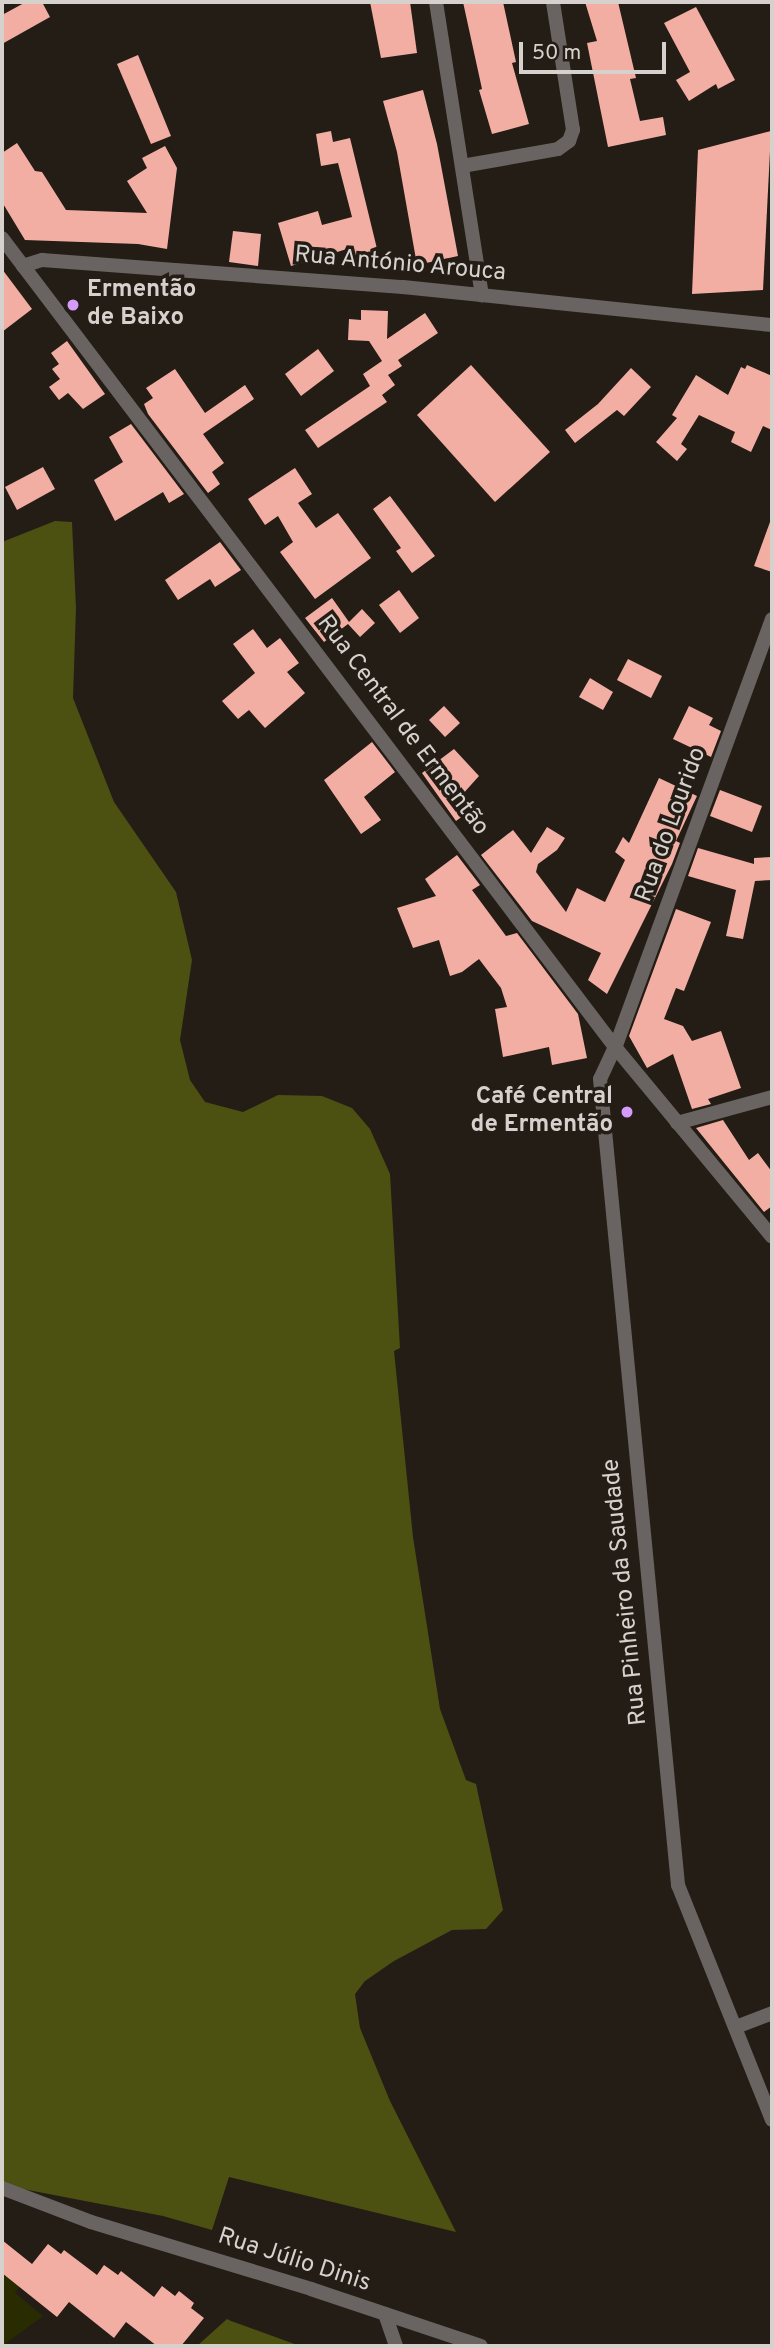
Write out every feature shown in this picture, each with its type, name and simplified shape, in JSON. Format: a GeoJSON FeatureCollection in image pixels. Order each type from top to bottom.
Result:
{"type":"FeatureCollection","features":[{"type":"Feature","properties":{"kind":"street"},"geometry":{"type":"LineString","coordinates":[[436,2],[482,295]]}},
{"type":"Feature","properties":{"kind":"street"},"geometry":{"type":"LineString","coordinates":[[462,166],[558,149],[569,141],[573,130],[553,2]]}},
{"type":"Feature","properties":{"kind":"street","name":"Rua Central de Ermentão"},"geometry":{"type":"LineString","coordinates":[[2,238],[615,1047],[772,1237]]}},
{"type":"Feature","properties":{"kind":"street","name":"Rua António Arouca"},"geometry":{"type":"LineString","coordinates":[[23,266],[43,260],[482,295],[772,325]]}},
{"type":"Feature","properties":{"kind":"street","name":"Rua do Lourido"},"geometry":{"type":"LineString","coordinates":[[615,1047],[772,619]]}},
{"type":"Feature","properties":{"kind":"street","name":"Rua Pinheiro da Saudade"},"geometry":{"type":"LineString","coordinates":[[615,1047],[600,1079],[678,1885],[772,2120]]}},
{"type":"Feature","properties":{"kind":"street"},"geometry":{"type":"LineString","coordinates":[[677,1123],[772,1097]]}},
{"type":"Feature","properties":{"kind":"street"},"geometry":{"type":"LineString","coordinates":[[736,2027],[772,2013]]}},
{"type":"Feature","properties":{"kind":"street","name":"Rua Júlio Dinis"},"geometry":{"type":"LineString","coordinates":[[2,2188],[91,2222],[481,2346]]}},
{"type":"Feature","properties":{"kind":"street"},"geometry":{"type":"LineString","coordinates":[[385,2314],[396,2346]]}},
{"type":"Feature","properties":{"kind":"green space"},"geometry":{"type":"Polygon","coordinates":[[[55,521],[72,522],[76,608],[73,698],[114,802],[176,892],[192,960],[180,1040],[190,1080],[205,1102],[243,1112],[278,1095],[322,1096],[352,1108],[370,1129],[390,1174],[400,1348],[394,1351],[413,1537],[440,1709],[466,1780],[476,1784],[503,1910],[486,1929],[452,1930],[394,1961],[365,1981],[355,1994],[360,2028],[390,2101],[456,2232],[229,2177],[212,2230],[163,2216],[2,2185],[2,542],[55,521]]]}},
{"type":"Feature","properties":{"kind":"green space"},"geometry":{"type":"Polygon","coordinates":[[[5,2267],[22,2282],[15,2293],[43,2316],[2,2346],[2,2271],[5,2267]]]}},
{"type":"Feature","properties":{"kind":"green space"},"geometry":{"type":"Polygon","coordinates":[[[227,2319],[231,2321],[300,2346],[197,2346],[227,2319]]]}},
{"type":"Feature","properties":{"kind":"building"},"geometry":{"type":"Polygon","coordinates":[[[26,2],[42,2],[50,17],[2,44],[2,15],[26,2]]]}},
{"type":"Feature","properties":{"kind":"building"},"geometry":{"type":"Polygon","coordinates":[[[370,2],[410,2],[417,53],[381,58],[370,2]]]}},
{"type":"Feature","properties":{"kind":"building"},"geometry":{"type":"Polygon","coordinates":[[[463,2],[503,2],[516,62],[512,63],[529,124],[492,134],[479,90],[482,89],[463,2]]]}},
{"type":"Feature","properties":{"kind":"building"},"geometry":{"type":"Polygon","coordinates":[[[585,2],[618,2],[636,78],[630,79],[640,121],[663,117],[666,135],[608,147],[587,43],[597,41],[585,2]]]}},
{"type":"Feature","properties":{"kind":"building"},"geometry":{"type":"Polygon","coordinates":[[[696,7],[735,80],[718,89],[716,84],[689,101],[676,80],[690,72],[664,23],[696,7]]]}},
{"type":"Feature","properties":{"kind":"building"},"geometry":{"type":"Polygon","coordinates":[[[138,55],[171,136],[151,144],[117,64],[138,55]]]}},
{"type":"Feature","properties":{"kind":"building"},"geometry":{"type":"Polygon","coordinates":[[[423,90],[437,144],[458,256],[417,265],[397,152],[383,101],[423,90]]]}},
{"type":"Feature","properties":{"kind":"building"},"geometry":{"type":"Polygon","coordinates":[[[331,131],[333,142],[350,138],[380,261],[352,268],[347,249],[291,266],[278,223],[318,211],[322,225],[352,217],[338,163],[321,166],[316,134],[331,131]]]}},
{"type":"Feature","properties":{"kind":"building"},"geometry":{"type":"Polygon","coordinates":[[[771,131],[763,290],[692,294],[698,150],[771,131]]]}},
{"type":"Feature","properties":{"kind":"building"},"geometry":{"type":"Polygon","coordinates":[[[17,143],[35,171],[42,172],[66,210],[147,213],[127,181],[147,168],[142,158],[165,146],[177,168],[167,249],[138,244],[25,240],[2,202],[2,153],[17,143]]]}},
{"type":"Feature","properties":{"kind":"building"},"geometry":{"type":"Polygon","coordinates":[[[233,231],[261,234],[258,266],[229,262],[233,231]]]}},
{"type":"Feature","properties":{"kind":"building"},"geometry":{"type":"Polygon","coordinates":[[[2,269],[32,309],[2,332],[2,269]]]}},
{"type":"Feature","properties":{"kind":"building"},"geometry":{"type":"Polygon","coordinates":[[[361,310],[388,311],[387,339],[425,313],[438,333],[398,360],[402,366],[388,375],[395,385],[382,395],[387,402],[318,448],[305,430],[370,386],[363,374],[382,361],[369,341],[348,340],[349,319],[361,320],[361,310]]]}},
{"type":"Feature","properties":{"kind":"building"},"geometry":{"type":"Polygon","coordinates":[[[67,341],[105,394],[83,409],[68,393],[59,400],[49,387],[60,379],[52,369],[59,364],[51,353],[67,341]]]}},
{"type":"Feature","properties":{"kind":"building"},"geometry":{"type":"Polygon","coordinates":[[[318,349],[334,371],[301,396],[285,374],[318,349]]]}},
{"type":"Feature","properties":{"kind":"building"},"geometry":{"type":"Polygon","coordinates":[[[471,365],[550,452],[495,502],[417,415],[471,365]]]}},
{"type":"Feature","properties":{"kind":"building"},"geometry":{"type":"Polygon","coordinates":[[[747,365],[772,376],[772,430],[763,426],[751,452],[731,442],[735,432],[699,415],[681,444],[687,449],[677,461],[656,442],[677,418],[672,415],[696,375],[728,395],[741,367],[745,369],[747,365]]]}},
{"type":"Feature","properties":{"kind":"building"},"geometry":{"type":"Polygon","coordinates":[[[631,368],[651,387],[624,416],[617,410],[575,443],[565,430],[598,404],[631,368]]]}},
{"type":"Feature","properties":{"kind":"building"},"geometry":{"type":"Polygon","coordinates":[[[175,369],[205,413],[245,385],[254,399],[203,434],[224,463],[212,472],[220,484],[208,493],[148,414],[144,404],[153,398],[146,388],[175,369]]]}},
{"type":"Feature","properties":{"kind":"building"},"geometry":{"type":"Polygon","coordinates":[[[131,424],[184,494],[169,503],[163,492],[115,521],[94,480],[123,462],[109,437],[131,424]]]}},
{"type":"Feature","properties":{"kind":"building"},"geometry":{"type":"Polygon","coordinates":[[[43,467],[55,489],[17,510],[5,487],[43,467]]]}},
{"type":"Feature","properties":{"kind":"building"},"geometry":{"type":"Polygon","coordinates":[[[295,468],[312,494],[298,503],[316,528],[338,513],[371,558],[315,599],[280,552],[293,542],[278,516],[265,525],[248,499],[295,468]]]}},
{"type":"Feature","properties":{"kind":"building"},"geometry":{"type":"Polygon","coordinates":[[[390,496],[435,556],[412,573],[396,551],[401,548],[373,509],[390,496]]]}},
{"type":"Feature","properties":{"kind":"building"},"geometry":{"type":"Polygon","coordinates":[[[772,522],[772,572],[754,566],[772,522]]]}},
{"type":"Feature","properties":{"kind":"building"},"geometry":{"type":"Polygon","coordinates":[[[220,542],[241,570],[215,587],[210,579],[178,600],[165,580],[220,542]]]}},
{"type":"Feature","properties":{"kind":"building"},"geometry":{"type":"Polygon","coordinates":[[[399,590],[419,618],[400,633],[379,605],[399,590]]]}},
{"type":"Feature","properties":{"kind":"building"},"geometry":{"type":"Polygon","coordinates":[[[332,598],[349,622],[362,609],[375,623],[360,637],[348,624],[324,642],[305,618],[332,598]]]}},
{"type":"Feature","properties":{"kind":"building"},"geometry":{"type":"Polygon","coordinates":[[[253,629],[267,648],[280,638],[299,663],[287,672],[305,693],[265,728],[249,710],[238,719],[222,701],[255,673],[233,644],[253,629]]]}},
{"type":"Feature","properties":{"kind":"building"},"geometry":{"type":"Polygon","coordinates":[[[628,659],[662,676],[651,698],[617,680],[628,659]]]}},
{"type":"Feature","properties":{"kind":"building"},"geometry":{"type":"Polygon","coordinates":[[[590,678],[613,692],[603,710],[579,697],[590,678]]]}},
{"type":"Feature","properties":{"kind":"building"},"geometry":{"type":"Polygon","coordinates":[[[444,706],[460,723],[445,737],[429,720],[444,706]]]}},
{"type":"Feature","properties":{"kind":"building"},"geometry":{"type":"Polygon","coordinates":[[[689,706],[713,718],[709,725],[721,731],[711,757],[673,739],[689,706]]]}},
{"type":"Feature","properties":{"kind":"building"},"geometry":{"type":"Polygon","coordinates":[[[372,742],[395,772],[364,797],[381,820],[361,834],[324,780],[372,742]]]}},
{"type":"Feature","properties":{"kind":"building"},"geometry":{"type":"Polygon","coordinates":[[[454,749],[479,776],[461,796],[471,810],[456,821],[422,773],[454,749]]]}},
{"type":"Feature","properties":{"kind":"building"},"geometry":{"type":"Polygon","coordinates":[[[659,778],[697,796],[676,841],[680,843],[672,864],[607,994],[588,980],[601,953],[532,921],[481,855],[513,830],[531,853],[547,827],[565,838],[557,850],[538,864],[536,872],[566,912],[577,888],[605,902],[625,860],[615,852],[623,837],[629,843],[659,778]]]}},
{"type":"Feature","properties":{"kind":"building"},"geometry":{"type":"Polygon","coordinates":[[[720,790],[762,806],[752,832],[710,816],[720,790]]]}},
{"type":"Feature","properties":{"kind":"building"},"geometry":{"type":"Polygon","coordinates":[[[698,848],[754,864],[754,858],[772,857],[772,880],[755,881],[743,939],[726,936],[736,890],[688,876],[698,848]]]}},
{"type":"Feature","properties":{"kind":"building"},"geometry":{"type":"Polygon","coordinates":[[[457,855],[480,885],[472,890],[506,936],[517,933],[578,1014],[587,1058],[552,1065],[549,1047],[503,1057],[495,1009],[507,1007],[501,988],[479,959],[462,972],[450,976],[439,940],[413,948],[397,908],[436,896],[425,879],[457,855]]]}},
{"type":"Feature","properties":{"kind":"building"},"geometry":{"type":"Polygon","coordinates":[[[676,909],[711,922],[684,991],[676,988],[664,1019],[683,1026],[692,1041],[721,1031],[741,1088],[708,1099],[711,1104],[692,1109],[673,1054],[647,1068],[629,1036],[676,909]]]}},
{"type":"Feature","properties":{"kind":"building"},"geometry":{"type":"Polygon","coordinates":[[[723,1120],[749,1160],[758,1153],[772,1172],[772,1206],[764,1212],[696,1128],[723,1120]]]}},
{"type":"Feature","properties":{"kind":"building"},"geometry":{"type":"Polygon","coordinates":[[[2,2240],[32,2264],[48,2244],[61,2254],[64,2250],[97,2275],[104,2265],[118,2275],[121,2271],[154,2297],[162,2286],[175,2296],[179,2291],[194,2303],[191,2308],[204,2318],[181,2346],[157,2346],[126,2322],[114,2338],[69,2302],[57,2317],[2,2273],[2,2240]]]}},
{"type":"Feature","properties":{"kind":"place","name":"Ermentão de Baixo"},"geometry":{"type":"Point","coordinates":[73,305]}},
{"type":"Feature","properties":{"kind":"place","name":"Café Central de Ermentão"},"geometry":{"type":"Point","coordinates":[627,1112]}}]}
